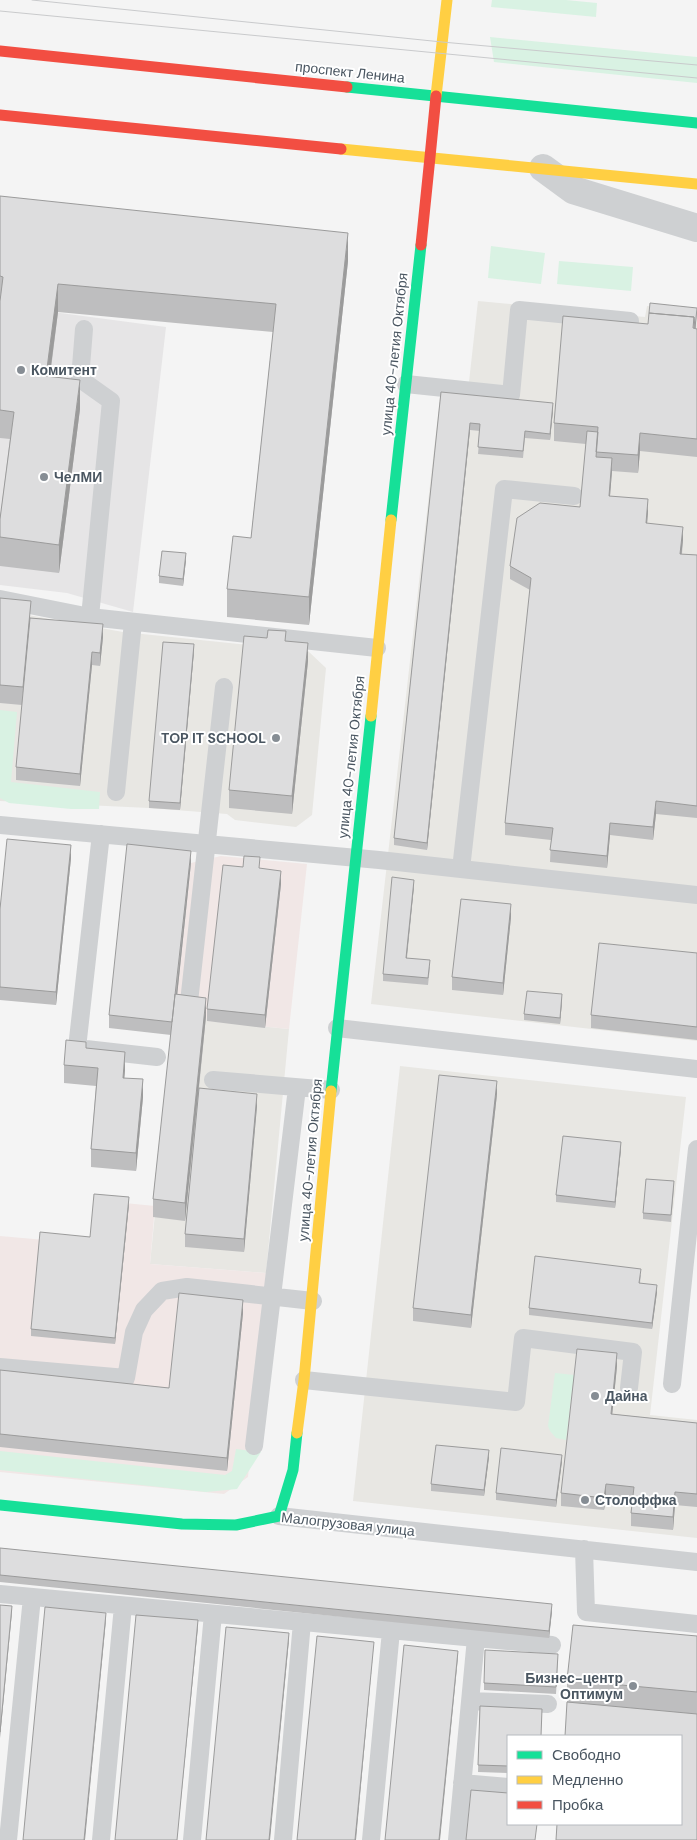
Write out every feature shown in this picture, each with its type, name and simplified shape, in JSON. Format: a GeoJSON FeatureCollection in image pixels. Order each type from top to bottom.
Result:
{"type":"FeatureCollection","features":[{"type":"Feature","properties":{"kind":"street","name":"улица 40-летия Октября"},"geometry":{"type":"LineString","coordinates":[[279,1516],[293,1470],[313,1301],[331,1090],[447,0]]}},
{"type":"Feature","properties":{"kind":"street","name":"проспект Ленина"},"geometry":{"type":"LineString","coordinates":[[0,51],[697,123]]}},
{"type":"Feature","properties":{"kind":"street"},"geometry":{"type":"LineString","coordinates":[[0,115],[697,184]]}},
{"type":"Feature","properties":{"kind":"street"},"geometry":{"type":"LineString","coordinates":[[542,168],[573,190],[697,228]]}},
{"type":"Feature","properties":{"kind":"street","name":"Малогрузовая улица"},"geometry":{"type":"LineString","coordinates":[[0,1505],[182,1524],[236,1525],[279,1516]]}},
{"type":"Feature","properties":{"kind":"lane"},"geometry":{"type":"LineString","coordinates":[[406,384],[511,395],[519,310],[630,321]]}},
{"type":"Feature","properties":{"kind":"lane"},"geometry":{"type":"LineString","coordinates":[[84,329],[80,380],[111,401],[90,617]]}},
{"type":"Feature","properties":{"kind":"lane"},"geometry":{"type":"LineString","coordinates":[[462,869],[504,489],[574,496]]}},
{"type":"Feature","properties":{"kind":"lane"},"geometry":{"type":"LineString","coordinates":[[0,599],[90,617],[378,648]]}},
{"type":"Feature","properties":{"kind":"lane"},"geometry":{"type":"LineString","coordinates":[[116,792],[133,622]]}},
{"type":"Feature","properties":{"kind":"lane"},"geometry":{"type":"LineString","coordinates":[[189,1002],[224,687]]}},
{"type":"Feature","properties":{"kind":"lane"},"geometry":{"type":"LineString","coordinates":[[0,825],[355,858],[697,895]]}},
{"type":"Feature","properties":{"kind":"lane"},"geometry":{"type":"LineString","coordinates":[[101,834],[77,1048],[157,1057]]}},
{"type":"Feature","properties":{"kind":"lane"},"geometry":{"type":"LineString","coordinates":[[338,1028],[697,1069]]}},
{"type":"Feature","properties":{"kind":"lane"},"geometry":{"type":"LineString","coordinates":[[213,1080],[331,1090]]}},
{"type":"Feature","properties":{"kind":"lane"},"geometry":{"type":"LineString","coordinates":[[254,1446],[298,1088]]}},
{"type":"Feature","properties":{"kind":"lane"},"geometry":{"type":"LineString","coordinates":[[672,1384],[697,1149]]}},
{"type":"Feature","properties":{"kind":"lane"},"geometry":{"type":"LineString","coordinates":[[0,1367],[126,1378],[134,1332],[144,1310],[162,1291],[187,1287],[313,1301]]}},
{"type":"Feature","properties":{"kind":"lane"},"geometry":{"type":"LineString","coordinates":[[304,1380],[516,1402],[523,1338],[632,1352],[629,1388]]}},
{"type":"Feature","properties":{"kind":"lane","name":"Малогрузовая улица"},"geometry":{"type":"LineString","coordinates":[[279,1516],[697,1562]]}},
{"type":"Feature","properties":{"kind":"lane"},"geometry":{"type":"LineString","coordinates":[[584,1549],[586,1612],[697,1624]]}},
{"type":"Feature","properties":{"kind":"lane"},"geometry":{"type":"LineString","coordinates":[[0,1594],[552,1645]]}},
{"type":"Feature","properties":{"kind":"lane"},"geometry":{"type":"LineString","coordinates":[[8,1840],[32,1597]]}},
{"type":"Feature","properties":{"kind":"lane"},"geometry":{"type":"LineString","coordinates":[[101,1840],[123,1606]]}},
{"type":"Feature","properties":{"kind":"lane"},"geometry":{"type":"LineString","coordinates":[[192,1840],[213,1614]]}},
{"type":"Feature","properties":{"kind":"lane"},"geometry":{"type":"LineString","coordinates":[[284,1840],[302,1622]]}},
{"type":"Feature","properties":{"kind":"lane"},"geometry":{"type":"LineString","coordinates":[[371,1840],[392,1631]]}},
{"type":"Feature","properties":{"kind":"lane"},"geometry":{"type":"LineString","coordinates":[[457,1840],[476,1638]]}},
{"type":"Feature","properties":{"kind":"lane"},"geometry":{"type":"LineString","coordinates":[[470,1701],[548,1704]]}},
{"type":"Feature","properties":{"kind":"lane"},"geometry":{"type":"LineString","coordinates":[[462,1783],[507,1787]]}},
{"type":"Feature","properties":{"kind":"shaded area"},"geometry":{"type":"Polygon","coordinates":[[[478,301],[645,317],[647,306],[697,311],[697,1041],[371,1004],[440,397],[467,400],[478,301]]]}},
{"type":"Feature","properties":{"kind":"shaded area"},"geometry":{"type":"Polygon","coordinates":[[[0,305],[166,327],[133,612],[67,593],[0,585],[0,305]]]}},
{"type":"Feature","properties":{"kind":"shaded area"},"geometry":{"type":"Polygon","coordinates":[[[0,610],[123,632],[308,651],[326,668],[312,815],[296,827],[235,820],[227,814],[149,808],[0,801],[0,610]]]}},
{"type":"Feature","properties":{"kind":"shaded area"},"geometry":{"type":"Polygon","coordinates":[[[221,856],[307,864],[289,1029],[207,1021],[206,1016],[175,1012],[191,863],[221,856]]]}},
{"type":"Feature","properties":{"kind":"shaded area"},"geometry":{"type":"Polygon","coordinates":[[[175,1012],[206,1016],[208,1021],[289,1029],[266,1273],[150,1264],[175,1012]]]}},
{"type":"Feature","properties":{"kind":"shaded area"},"geometry":{"type":"Polygon","coordinates":[[[400,1066],[686,1097],[650,1415],[697,1420],[697,1538],[353,1501],[400,1066]]]}},
{"type":"Feature","properties":{"kind":"shaded area"},"geometry":{"type":"Polygon","coordinates":[[[94,1200],[155,1206],[150,1264],[266,1273],[248,1477],[224,1494],[0,1472],[0,1236],[90,1244],[94,1200]]]}},
{"type":"Feature","properties":{"kind":"green space"},"geometry":{"type":"Polygon","coordinates":[[[492,0],[566,0],[597,3],[596,17],[491,7],[492,0]]]}},
{"type":"Feature","properties":{"kind":"green space"},"geometry":{"type":"Polygon","coordinates":[[[490,37],[697,57],[697,83],[494,62],[490,37]]]}},
{"type":"Feature","properties":{"kind":"green space"},"geometry":{"type":"Polygon","coordinates":[[[491,246],[545,253],[541,284],[488,278],[491,246]]]}},
{"type":"Feature","properties":{"kind":"green space"},"geometry":{"type":"Polygon","coordinates":[[[559,261],[633,267],[631,291],[557,284],[559,261]]]}},
{"type":"Feature","properties":{"kind":"green space"},"geometry":{"type":"Polygon","coordinates":[[[0,710],[17,712],[11,782],[100,792],[99,809],[71,809],[9,803],[0,798],[0,710]]]}},
{"type":"Feature","properties":{"kind":"green space"},"geometry":{"type":"Polygon","coordinates":[[[555,1373],[574,1375],[566,1440],[556,1438],[548,1426],[555,1373]]]}},
{"type":"Feature","properties":{"kind":"green space"},"geometry":{"type":"Polygon","coordinates":[[[236,1449],[261,1452],[237,1489],[206,1492],[0,1470],[0,1451],[225,1475],[232,1471],[236,1449]]]}},
{"type":"Feature","properties":{"kind":"building"},"geometry":{"type":"Polygon","coordinates":[[[0,196],[348,233],[309,597],[227,589],[233,536],[251,538],[276,304],[58,284],[46,376],[80,380],[59,545],[0,537],[0,519],[14,412],[0,410],[0,301],[3,277],[0,276],[0,196]]]}},
{"type":"Feature","properties":{"kind":"building"},"geometry":{"type":"Polygon","coordinates":[[[650,303],[697,308],[695,328],[694,317],[649,313],[650,303]]]}},
{"type":"Feature","properties":{"kind":"building"},"geometry":{"type":"Polygon","coordinates":[[[649,313],[694,317],[693,328],[697,329],[697,439],[640,433],[638,455],[596,452],[598,427],[554,423],[563,316],[648,324],[649,313]]]}},
{"type":"Feature","properties":{"kind":"building"},"geometry":{"type":"Polygon","coordinates":[[[441,392],[553,403],[550,434],[525,431],[523,451],[478,447],[480,424],[470,423],[427,843],[394,838],[441,392]]]}},
{"type":"Feature","properties":{"kind":"building"},"geometry":{"type":"Polygon","coordinates":[[[587,431],[598,432],[596,457],[612,458],[609,496],[648,499],[646,523],[683,527],[680,554],[697,555],[697,806],[656,801],[653,827],[610,823],[607,856],[550,850],[553,828],[505,823],[531,578],[510,566],[517,518],[540,503],[580,507],[587,431]]]}},
{"type":"Feature","properties":{"kind":"building"},"geometry":{"type":"Polygon","coordinates":[[[162,551],[186,553],[183,579],[159,576],[162,551]]]}},
{"type":"Feature","properties":{"kind":"building"},"geometry":{"type":"Polygon","coordinates":[[[0,598],[31,601],[23,687],[0,685],[0,598]]]}},
{"type":"Feature","properties":{"kind":"building"},"geometry":{"type":"Polygon","coordinates":[[[30,618],[103,624],[100,653],[92,652],[80,774],[16,767],[30,618]]]}},
{"type":"Feature","properties":{"kind":"building"},"geometry":{"type":"Polygon","coordinates":[[[268,630],[286,631],[285,641],[308,643],[292,796],[229,790],[244,636],[267,638],[268,630]]]}},
{"type":"Feature","properties":{"kind":"building"},"geometry":{"type":"Polygon","coordinates":[[[163,642],[194,644],[180,803],[149,801],[163,642]]]}},
{"type":"Feature","properties":{"kind":"building"},"geometry":{"type":"Polygon","coordinates":[[[7,839],[71,845],[56,992],[0,987],[0,909],[7,839]]]}},
{"type":"Feature","properties":{"kind":"building"},"geometry":{"type":"Polygon","coordinates":[[[127,844],[191,851],[172,1022],[109,1015],[127,844]]]}},
{"type":"Feature","properties":{"kind":"building"},"geometry":{"type":"Polygon","coordinates":[[[244,856],[260,857],[259,868],[281,871],[265,1015],[207,1009],[223,865],[243,867],[244,856]]]}},
{"type":"Feature","properties":{"kind":"building"},"geometry":{"type":"Polygon","coordinates":[[[392,877],[414,880],[406,958],[430,960],[428,978],[383,974],[392,877]]]}},
{"type":"Feature","properties":{"kind":"building"},"geometry":{"type":"Polygon","coordinates":[[[461,899],[511,904],[503,983],[452,977],[461,899]]]}},
{"type":"Feature","properties":{"kind":"building"},"geometry":{"type":"Polygon","coordinates":[[[599,943],[697,953],[697,1027],[591,1015],[599,943]]]}},
{"type":"Feature","properties":{"kind":"building"},"geometry":{"type":"Polygon","coordinates":[[[527,991],[562,994],[560,1018],[524,1014],[527,991]]]}},
{"type":"Feature","properties":{"kind":"building"},"geometry":{"type":"Polygon","coordinates":[[[175,994],[206,998],[185,1203],[153,1199],[175,994]]]}},
{"type":"Feature","properties":{"kind":"building"},"geometry":{"type":"Polygon","coordinates":[[[66,1040],[86,1042],[86,1048],[125,1052],[123,1078],[143,1079],[136,1153],[91,1149],[98,1068],[64,1065],[66,1040]]]}},
{"type":"Feature","properties":{"kind":"building"},"geometry":{"type":"Polygon","coordinates":[[[439,1075],[497,1081],[471,1315],[413,1308],[439,1075]]]}},
{"type":"Feature","properties":{"kind":"building"},"geometry":{"type":"Polygon","coordinates":[[[199,1088],[257,1094],[244,1239],[185,1234],[199,1088]]]}},
{"type":"Feature","properties":{"kind":"building"},"geometry":{"type":"Polygon","coordinates":[[[563,1136],[621,1142],[615,1202],[556,1195],[563,1136]]]}},
{"type":"Feature","properties":{"kind":"building"},"geometry":{"type":"Polygon","coordinates":[[[646,1179],[674,1181],[671,1215],[643,1213],[646,1179]]]}},
{"type":"Feature","properties":{"kind":"building"},"geometry":{"type":"Polygon","coordinates":[[[94,1194],[129,1197],[115,1338],[31,1329],[40,1232],[90,1237],[94,1194]]]}},
{"type":"Feature","properties":{"kind":"building"},"geometry":{"type":"Polygon","coordinates":[[[535,1256],[641,1269],[639,1283],[657,1285],[652,1323],[529,1308],[535,1256]]]}},
{"type":"Feature","properties":{"kind":"building"},"geometry":{"type":"Polygon","coordinates":[[[179,1293],[243,1300],[227,1458],[0,1434],[0,1370],[169,1388],[179,1293]]]}},
{"type":"Feature","properties":{"kind":"building"},"geometry":{"type":"Polygon","coordinates":[[[577,1349],[617,1353],[611,1414],[697,1423],[697,1494],[675,1492],[673,1517],[631,1513],[634,1487],[606,1484],[604,1498],[561,1493],[577,1349]]]}},
{"type":"Feature","properties":{"kind":"building"},"geometry":{"type":"Polygon","coordinates":[[[436,1445],[489,1450],[484,1490],[431,1484],[436,1445]]]}},
{"type":"Feature","properties":{"kind":"building"},"geometry":{"type":"Polygon","coordinates":[[[501,1448],[562,1455],[556,1500],[496,1493],[501,1448]]]}},
{"type":"Feature","properties":{"kind":"building"},"geometry":{"type":"Polygon","coordinates":[[[0,1548],[552,1604],[549,1631],[0,1575],[0,1548]]]}},
{"type":"Feature","properties":{"kind":"building"},"geometry":{"type":"Polygon","coordinates":[[[0,1605],[12,1606],[0,1732],[0,1605]]]}},
{"type":"Feature","properties":{"kind":"building"},"geometry":{"type":"Polygon","coordinates":[[[45,1607],[106,1613],[84,1840],[23,1840],[45,1607]]]}},
{"type":"Feature","properties":{"kind":"building"},"geometry":{"type":"Polygon","coordinates":[[[136,1615],[198,1620],[177,1840],[115,1840],[136,1615]]]}},
{"type":"Feature","properties":{"kind":"building"},"geometry":{"type":"Polygon","coordinates":[[[573,1625],[697,1636],[697,1692],[567,1680],[573,1625]]]}},
{"type":"Feature","properties":{"kind":"building"},"geometry":{"type":"Polygon","coordinates":[[[226,1627],[289,1633],[269,1840],[206,1840],[226,1627]]]}},
{"type":"Feature","properties":{"kind":"building"},"geometry":{"type":"Polygon","coordinates":[[[317,1636],[374,1642],[355,1840],[297,1840],[317,1636]]]}},
{"type":"Feature","properties":{"kind":"building"},"geometry":{"type":"Polygon","coordinates":[[[404,1645],[458,1651],[439,1840],[385,1840],[404,1645]]]}},
{"type":"Feature","properties":{"kind":"building"},"geometry":{"type":"Polygon","coordinates":[[[485,1650],[558,1654],[556,1687],[484,1683],[485,1650]]]}},
{"type":"Feature","properties":{"kind":"building"},"geometry":{"type":"Polygon","coordinates":[[[567,1702],[697,1714],[697,1840],[556,1840],[557,1825],[682,1825],[682,1735],[565,1735],[567,1702]]]}},
{"type":"Feature","properties":{"kind":"building"},"geometry":{"type":"Polygon","coordinates":[[[480,1706],[542,1709],[541,1735],[507,1735],[507,1766],[478,1765],[480,1706]]]}},
{"type":"Feature","properties":{"kind":"building"},"geometry":{"type":"Polygon","coordinates":[[[471,1790],[507,1793],[507,1825],[537,1825],[535,1840],[466,1840],[471,1790]]]}},
{"type":"Feature","properties":{"kind":"tram line"},"geometry":{"type":"LineString","coordinates":[[32,0],[442,42],[697,65]]}},
{"type":"Feature","properties":{"kind":"tram line"},"geometry":{"type":"LineString","coordinates":[[0,11],[697,78]]}},
{"type":"Feature","properties":{"kind":"traffic: fast"},"geometry":{"type":"LineString","coordinates":[[347,87],[697,123]]}},
{"type":"Feature","properties":{"kind":"traffic: fast"},"geometry":{"type":"LineString","coordinates":[[391,520],[421,245]]}},
{"type":"Feature","properties":{"kind":"traffic: fast"},"geometry":{"type":"LineString","coordinates":[[331,1091],[371,716]]}},
{"type":"Feature","properties":{"kind":"traffic: fast"},"geometry":{"type":"LineString","coordinates":[[0,1505],[182,1524],[236,1525],[279,1516],[293,1470],[297,1433]]}},
{"type":"Feature","properties":{"kind":"traffic: slow"},"geometry":{"type":"LineString","coordinates":[[436,96],[447,0]]}},
{"type":"Feature","properties":{"kind":"traffic: slow"},"geometry":{"type":"LineString","coordinates":[[341,149],[697,184]]}},
{"type":"Feature","properties":{"kind":"traffic: slow"},"geometry":{"type":"LineString","coordinates":[[371,716],[391,520]]}},
{"type":"Feature","properties":{"kind":"traffic: slow"},"geometry":{"type":"LineString","coordinates":[[297,1433],[304,1380],[331,1091]]}},
{"type":"Feature","properties":{"kind":"traffic: jam"},"geometry":{"type":"LineString","coordinates":[[0,51],[347,87]]}},
{"type":"Feature","properties":{"kind":"traffic: jam"},"geometry":{"type":"LineString","coordinates":[[430,157],[436,96]]}},
{"type":"Feature","properties":{"kind":"traffic: jam"},"geometry":{"type":"LineString","coordinates":[[0,115],[341,149]]}},
{"type":"Feature","properties":{"kind":"traffic: jam"},"geometry":{"type":"LineString","coordinates":[[421,245],[430,157]]}},
{"type":"Feature","properties":{"kind":"place","name":"Комитент"},"geometry":{"type":"Point","coordinates":[21,370]}},
{"type":"Feature","properties":{"kind":"place","name":"ЧелМИ"},"geometry":{"type":"Point","coordinates":[44,477]}},
{"type":"Feature","properties":{"kind":"place","name":"TOP IT SCHOOL"},"geometry":{"type":"Point","coordinates":[276,738]}},
{"type":"Feature","properties":{"kind":"place","name":"Дайна"},"geometry":{"type":"Point","coordinates":[595,1396]}},
{"type":"Feature","properties":{"kind":"place","name":"Столоффка"},"geometry":{"type":"Point","coordinates":[585,1500]}},
{"type":"Feature","properties":{"kind":"place","name":"Бизнес-центр Оптимум"},"geometry":{"type":"Point","coordinates":[633,1686]}}]}
